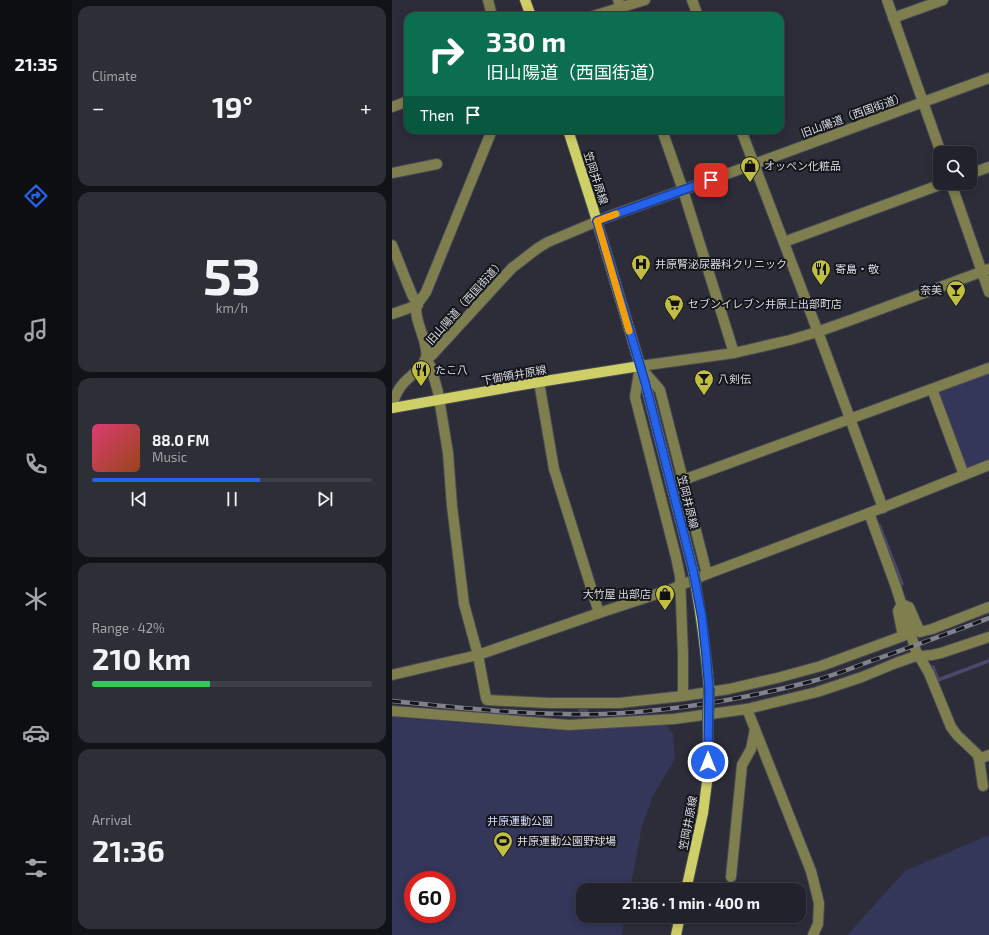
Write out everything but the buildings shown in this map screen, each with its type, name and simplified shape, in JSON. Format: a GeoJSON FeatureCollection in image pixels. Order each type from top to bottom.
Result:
{"type":"FeatureCollection","features":[{"type":"Feature","properties":{"kind":"main road"},"geometry":{"type":"LineString","coordinates":[[525,0],[529,12]]}},
{"type":"Feature","properties":{"kind":"main road","name":"笠岡井原線"},"geometry":{"type":"LineString","coordinates":[[569,134],[597,221],[648,395],[693,570],[702,617],[709,688],[708,774],[703,813],[688,883]]}},
{"type":"Feature","properties":{"kind":"main road","name":"下御領井原線"},"geometry":{"type":"LineString","coordinates":[[392,408],[640,366]]}},
{"type":"Feature","properties":{"kind":"main road"},"geometry":{"type":"LineString","coordinates":[[676,935],[679,923]]}},
{"type":"Feature","properties":{"kind":"street"},"geometry":{"type":"LineString","coordinates":[[488,0],[491,12]]}},
{"type":"Feature","properties":{"kind":"street"},"geometry":{"type":"LineString","coordinates":[[607,12],[645,0]]}},
{"type":"Feature","properties":{"kind":"street"},"geometry":{"type":"LineString","coordinates":[[692,0],[696,12]]}},
{"type":"Feature","properties":{"kind":"street"},"geometry":{"type":"LineString","coordinates":[[887,0],[939,146]]}},
{"type":"Feature","properties":{"kind":"street"},"geometry":{"type":"LineString","coordinates":[[894,18],[943,0]]}},
{"type":"Feature","properties":{"kind":"street","name":"旧山陽道（西国街道）"},"geometry":{"type":"LineString","coordinates":[[392,408],[397,392],[402,384],[421,366],[426,359],[432,355],[512,268],[548,242],[597,221],[989,78]]}},
{"type":"Feature","properties":{"kind":"street"},"geometry":{"type":"LineString","coordinates":[[392,107],[404,102]]}},
{"type":"Feature","properties":{"kind":"street"},"geometry":{"type":"LineString","coordinates":[[490,134],[426,292],[418,305],[417,314],[426,350],[426,359],[433,372],[439,400],[448,453],[452,506],[464,604],[478,656],[487,700],[583,704],[619,703],[729,689],[777,678],[821,666],[903,636],[898,611],[902,604]]}},
{"type":"Feature","properties":{"kind":"street"},"geometry":{"type":"LineString","coordinates":[[663,134],[683,190],[734,353]]}},
{"type":"Feature","properties":{"kind":"street"},"geometry":{"type":"LineString","coordinates":[[743,134],[883,508]]}},
{"type":"Feature","properties":{"kind":"street"},"geometry":{"type":"LineString","coordinates":[[392,173],[437,164]]}},
{"type":"Feature","properties":{"kind":"street"},"geometry":{"type":"LineString","coordinates":[[977,171],[989,167]]}},
{"type":"Feature","properties":{"kind":"street"},"geometry":{"type":"LineString","coordinates":[[784,242],[933,187]]}},
{"type":"Feature","properties":{"kind":"street"},"geometry":{"type":"LineString","coordinates":[[954,190],[986,271],[989,292]]}},
{"type":"Feature","properties":{"kind":"street"},"geometry":{"type":"LineString","coordinates":[[392,245],[412,295],[418,305]]}},
{"type":"Feature","properties":{"kind":"street"},"geometry":{"type":"LineString","coordinates":[[640,366],[734,353],[817,332],[986,271]]}},
{"type":"Feature","properties":{"kind":"street"},"geometry":{"type":"LineString","coordinates":[[392,314],[418,305]]}},
{"type":"Feature","properties":{"kind":"street"},"geometry":{"type":"LineString","coordinates":[[640,366],[660,390],[707,574]]}},
{"type":"Feature","properties":{"kind":"street"},"geometry":{"type":"LineString","coordinates":[[640,366],[635,397],[680,576],[683,696]]}},
{"type":"Feature","properties":{"kind":"street"},"geometry":{"type":"LineString","coordinates":[[683,480],[989,368]]}},
{"type":"Feature","properties":{"kind":"street"},"geometry":{"type":"LineString","coordinates":[[540,382],[554,469],[599,613]]}},
{"type":"Feature","properties":{"kind":"street"},"geometry":{"type":"LineString","coordinates":[[932,389],[964,475]]}},
{"type":"Feature","properties":{"kind":"street"},"geometry":{"type":"LineString","coordinates":[[392,675],[478,656],[680,586],[707,574],[883,508],[989,465]]}},
{"type":"Feature","properties":{"kind":"street"},"geometry":{"type":"LineString","coordinates":[[869,513],[902,604],[916,651],[929,673],[950,727],[977,754],[983,786]]}},
{"type":"Feature","properties":{"kind":"street"},"geometry":{"type":"LineString","coordinates":[[902,604],[909,607],[920,632],[932,629],[989,606]]}},
{"type":"Feature","properties":{"kind":"street"},"geometry":{"type":"LineString","coordinates":[[392,711],[569,725],[584,722],[674,719],[747,709],[817,692],[862,677],[913,657],[941,653],[989,637]]}},
{"type":"Feature","properties":{"kind":"street"},"geometry":{"type":"LineString","coordinates":[[747,709],[811,870],[819,903],[818,924],[813,935]]}},
{"type":"Feature","properties":{"kind":"street"},"geometry":{"type":"LineString","coordinates":[[731,877],[742,765],[751,749],[755,729]]}},
{"type":"Feature","properties":{"kind":"street"},"geometry":{"type":"LineString","coordinates":[[979,759],[989,755]]}},
{"type":"Feature","properties":{"kind":"green space"},"geometry":{"type":"Polygon","coordinates":[[[989,373],[989,459],[968,467],[963,466],[938,396],[940,391],[989,373]]]}},
{"type":"Feature","properties":{"kind":"green space","name":"井原運動公園"},"geometry":{"type":"Polygon","coordinates":[[[392,715],[397,715],[400,718],[554,730],[580,730],[661,725],[663,723],[667,726],[673,734],[675,759],[653,796],[642,826],[631,883],[576,883],[576,923],[624,923],[622,935],[392,935],[392,715]]]}},
{"type":"Feature","properties":{"kind":"green space"},"geometry":{"type":"Polygon","coordinates":[[[989,835],[989,935],[848,935],[905,871],[989,835]]]}},
{"type":"Feature","properties":{"kind":"waterway"},"geometry":{"type":"LineString","coordinates":[[879,525],[902,584]]}},
{"type":"Feature","properties":{"kind":"waterway"},"geometry":{"type":"LineString","coordinates":[[933,667],[938,680],[989,661]]}},
{"type":"Feature","properties":{"kind":"tunnel"},"geometry":{"type":"LineString","coordinates":[[583,706],[584,721]]}},
{"type":"Feature","properties":{"kind":"railway"},"geometry":{"type":"LineString","coordinates":[[392,701],[498,711],[551,714],[604,714],[683,707],[735,699],[820,679],[989,618]]}},
{"type":"Feature","properties":{"kind":"slow traffic"},"geometry":{"type":"LineString","coordinates":[[616,214],[597,221],[629,331]]}},
{"type":"Feature","properties":{"kind":"place","name":"オッペン化粧品"},"geometry":{"type":"Point","coordinates":[750,183]}},
{"type":"Feature","properties":{"kind":"place","name":"井原腎泌尿器科クリニック"},"geometry":{"type":"Point","coordinates":[641,281]}},
{"type":"Feature","properties":{"kind":"place","name":"寄島・敬"},"geometry":{"type":"Point","coordinates":[821,286]}},
{"type":"Feature","properties":{"kind":"place","name":"奈美"},"geometry":{"type":"Point","coordinates":[956,307]}},
{"type":"Feature","properties":{"kind":"place","name":"セブンイレブン井原上出部町店"},"geometry":{"type":"Point","coordinates":[674,321]}},
{"type":"Feature","properties":{"kind":"place","name":"たこ八"},"geometry":{"type":"Point","coordinates":[421,387]}},
{"type":"Feature","properties":{"kind":"place","name":"八剣伝"},"geometry":{"type":"Point","coordinates":[704,396]}},
{"type":"Feature","properties":{"kind":"place","name":"大竹屋 出部店"},"geometry":{"type":"Point","coordinates":[665,611]}},
{"type":"Feature","properties":{"kind":"place","name":"井原運動公園野球場"},"geometry":{"type":"Point","coordinates":[503,858]}},
{"type":"Feature","properties":{"kind":"route"},"geometry":{"type":"LineString","coordinates":[[708,762],[709,688],[702,617],[693,570],[645,382],[597,221],[711,180]]}}]}
